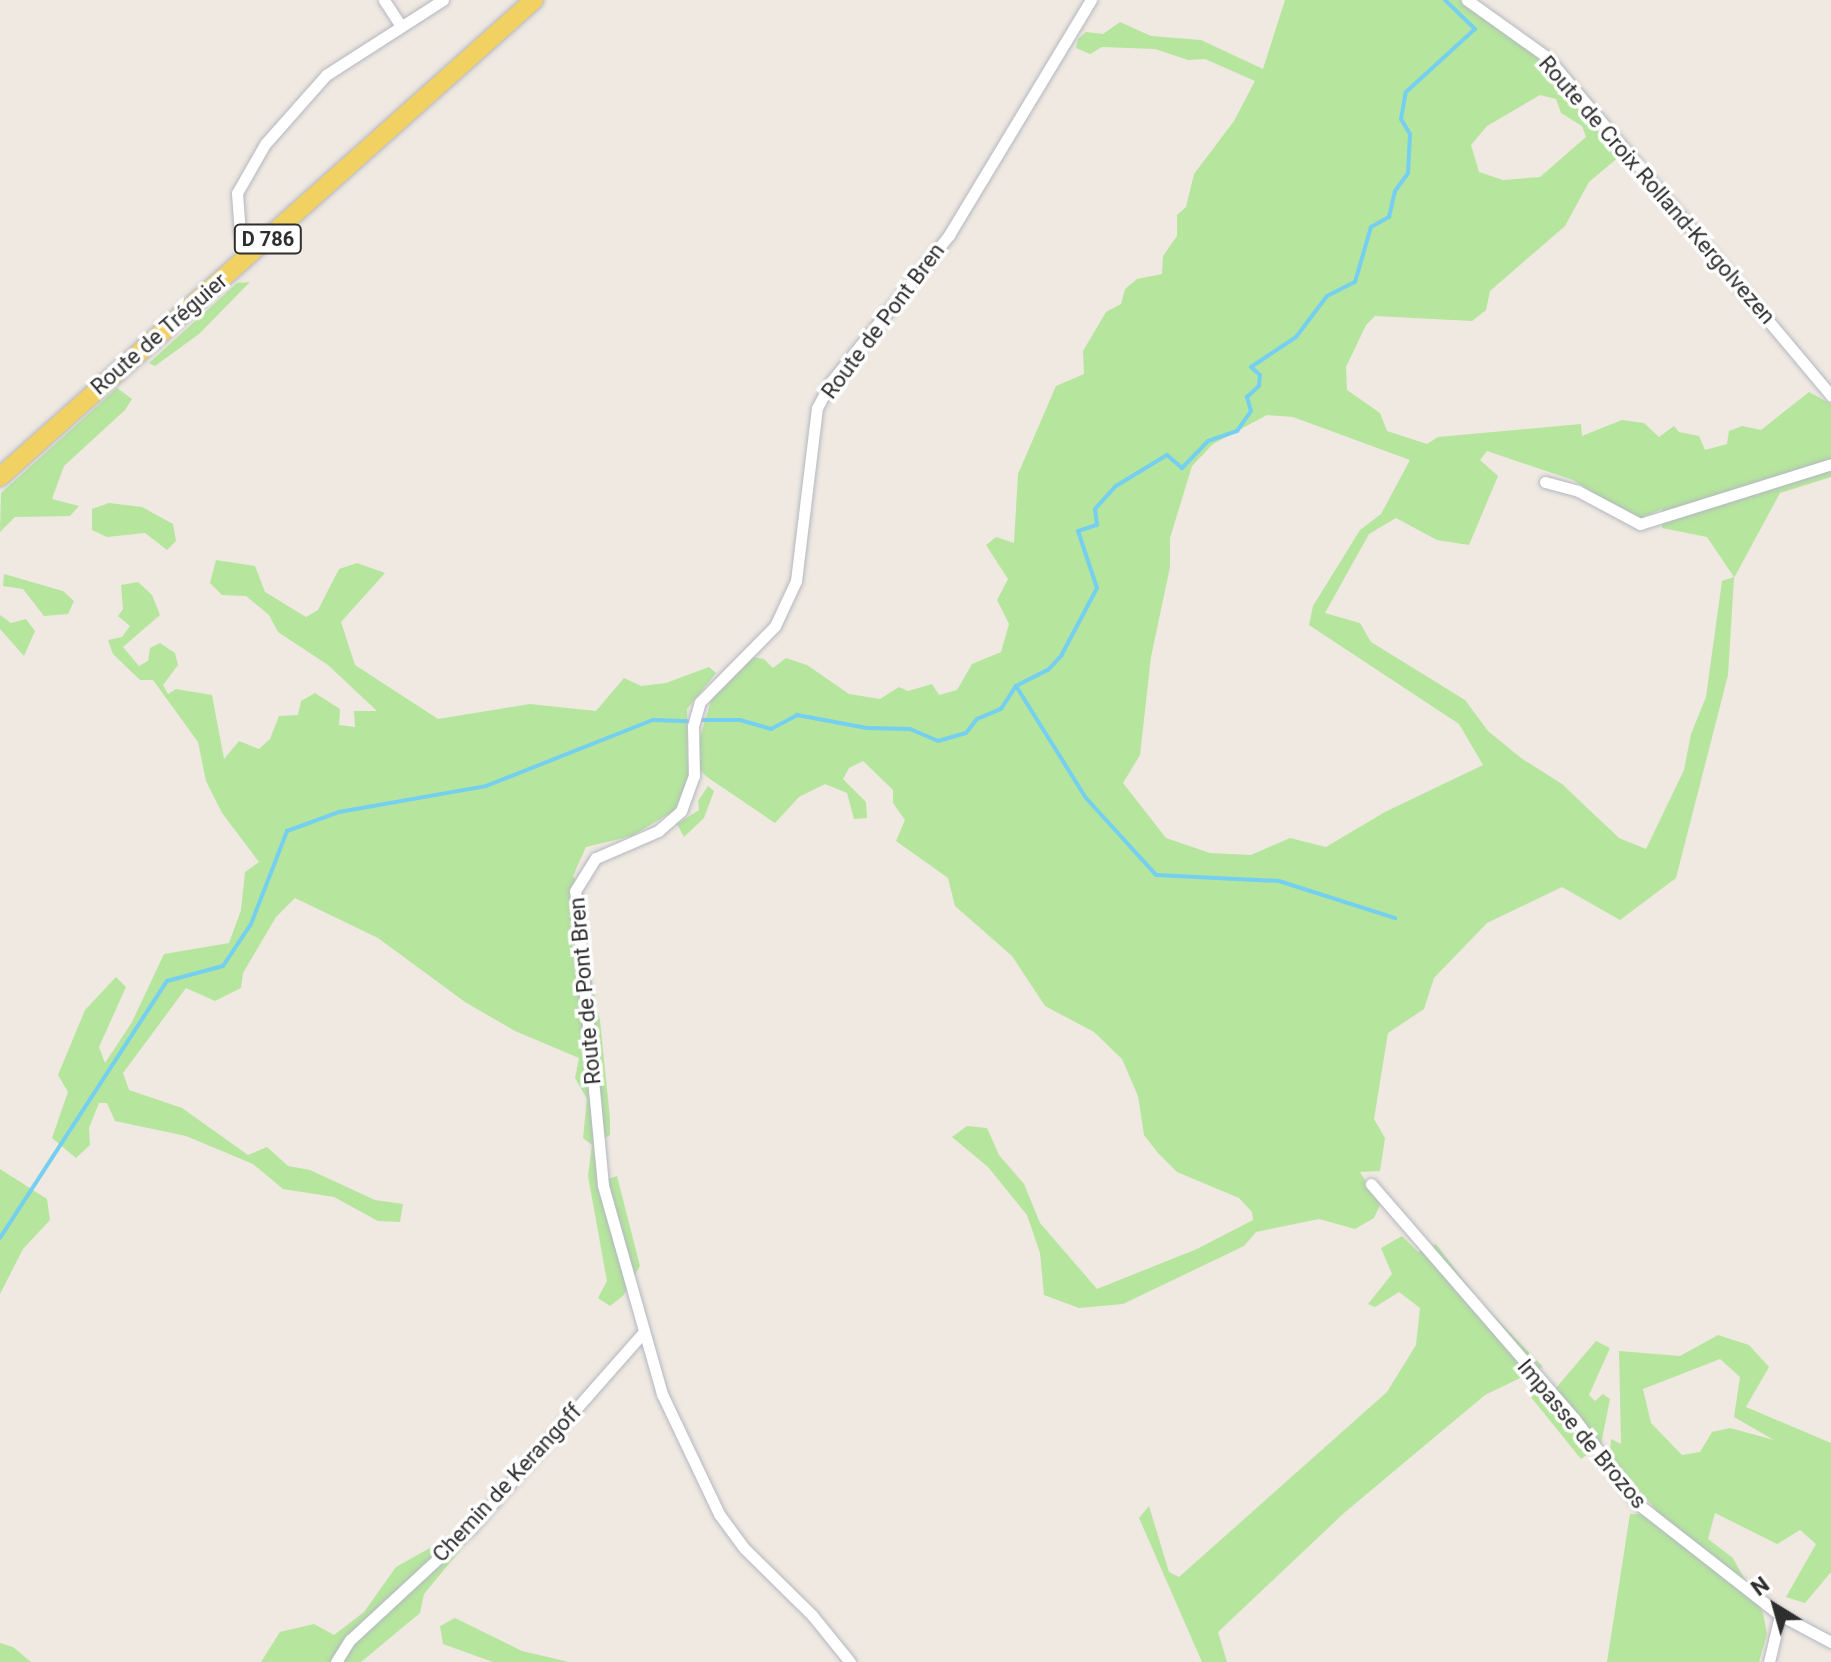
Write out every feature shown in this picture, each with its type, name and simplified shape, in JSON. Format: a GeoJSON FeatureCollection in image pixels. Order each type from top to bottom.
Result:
{"type":"FeatureCollection","features":[{"type":"Feature","properties":{"kind":"main road","name":"Route de Tréguier"},"geometry":{"type":"LineString","coordinates":[[0,477],[534,0]]}},
{"type":"Feature","properties":{"kind":"street"},"geometry":{"type":"LineString","coordinates":[[384,0],[401,26]]}},
{"type":"Feature","properties":{"kind":"street"},"geometry":{"type":"LineString","coordinates":[[253,251],[236,220],[237,193],[251,163],[326,75],[443,0]]}},
{"type":"Feature","properties":{"kind":"street","name":"Route de Pont Bren"},"geometry":{"type":"LineString","coordinates":[[850,1662],[812,1615],[744,1548],[719,1514],[662,1394],[642,1334],[603,1185],[575,891],[596,858],[658,831],[681,811],[694,776],[693,726],[700,702],[775,626],[796,581],[817,408],[838,373],[949,235],[1091,0]]}},
{"type":"Feature","properties":{"kind":"street","name":"Route de Croix Rolland-Kergolvezen"},"geometry":{"type":"LineString","coordinates":[[1467,0],[1547,57],[1831,396]]}},
{"type":"Feature","properties":{"kind":"street"},"geometry":{"type":"LineString","coordinates":[[1545,482],[1578,491],[1640,524],[1831,464]]}},
{"type":"Feature","properties":{"kind":"street","name":"Impasse de Brozos"},"geometry":{"type":"LineString","coordinates":[[1371,1184],[1574,1418],[1638,1504],[1780,1615],[1831,1642]]}},
{"type":"Feature","properties":{"kind":"street","name":"Chemin de Kerangoff"},"geometry":{"type":"LineString","coordinates":[[336,1662],[350,1640],[470,1529],[642,1334]]}},
{"type":"Feature","properties":{"kind":"street"},"geometry":{"type":"LineString","coordinates":[[1769,1662],[1780,1615]]}},
{"type":"Feature","properties":{"kind":"green space"},"geometry":{"type":"Polygon","coordinates":[[[1285,0],[1460,0],[1537,56],[1561,84],[1557,95],[1572,94],[1620,156],[1589,182],[1565,226],[1490,291],[1486,310],[1472,321],[1375,316],[1366,325],[1346,367],[1347,390],[1380,413],[1387,431],[1427,444],[1438,437],[1581,424],[1582,436],[1622,420],[1644,423],[1659,437],[1674,426],[1679,432],[1699,436],[1705,450],[1727,444],[1729,431],[1742,426],[1761,430],[1809,392],[1831,404],[1831,477],[1780,493],[1734,578],[1728,675],[1676,878],[1620,920],[1562,887],[1487,923],[1434,978],[1424,1009],[1388,1033],[1374,1119],[1385,1138],[1380,1171],[1360,1172],[1380,1205],[1374,1218],[1355,1229],[1319,1219],[1256,1232],[1244,1246],[1123,1304],[1079,1308],[1044,1295],[1040,1253],[1027,1215],[988,1167],[952,1137],[967,1126],[987,1128],[999,1155],[1024,1184],[1040,1223],[1097,1289],[1197,1249],[1253,1220],[1252,1212],[1239,1198],[1177,1172],[1158,1153],[1144,1135],[1138,1096],[1122,1059],[1094,1032],[1045,1006],[1012,956],[955,906],[948,878],[896,841],[905,820],[893,803],[893,790],[863,761],[849,768],[843,779],[866,802],[867,818],[854,819],[847,793],[825,784],[799,797],[775,823],[707,777],[699,769],[697,746],[714,692],[752,657],[764,659],[773,668],[786,658],[807,665],[849,694],[880,699],[899,687],[908,691],[932,684],[939,695],[957,690],[972,664],[1001,652],[1009,624],[997,600],[1008,579],[986,545],[996,537],[1014,543],[1018,474],[1056,386],[1084,374],[1083,351],[1106,312],[1121,304],[1125,289],[1137,279],[1162,274],[1163,256],[1177,236],[1177,215],[1186,207],[1194,174],[1234,121],[1255,81],[1205,59],[1188,60],[1155,49],[1102,47],[1090,54],[1076,48],[1078,39],[1086,32],[1103,34],[1120,22],[1151,36],[1201,40],[1263,69],[1285,0]],[[1540,95],[1487,126],[1471,145],[1479,172],[1503,180],[1540,177],[1586,137],[1582,126],[1561,113],[1556,99],[1540,95]],[[1267,415],[1213,444],[1192,466],[1170,538],[1170,567],[1151,657],[1140,755],[1123,783],[1166,838],[1210,853],[1251,855],[1290,838],[1326,847],[1385,812],[1483,765],[1459,724],[1309,625],[1313,606],[1360,530],[1381,514],[1410,460],[1293,417],[1267,415]],[[1487,451],[1480,460],[1498,476],[1469,545],[1437,540],[1396,518],[1369,534],[1325,613],[1360,623],[1371,642],[1465,700],[1488,731],[1521,758],[1562,784],[1619,838],[1646,849],[1684,770],[1691,734],[1706,697],[1722,581],[1734,577],[1707,537],[1662,528],[1662,509],[1641,518],[1628,514],[1573,480],[1487,451]]]}},
{"type":"Feature","properties":{"kind":"green space"},"geometry":{"type":"Polygon","coordinates":[[[250,282],[199,334],[155,366],[149,363],[237,283],[250,282]]]}},
{"type":"Feature","properties":{"kind":"green space"},"geometry":{"type":"Polygon","coordinates":[[[117,388],[132,399],[125,410],[64,466],[52,499],[79,506],[70,516],[15,517],[0,532],[1,493],[117,388]]]}},
{"type":"Feature","properties":{"kind":"green space"},"geometry":{"type":"Polygon","coordinates":[[[109,503],[142,507],[173,524],[176,541],[167,550],[145,533],[107,537],[92,530],[92,509],[109,503]]]}},
{"type":"Feature","properties":{"kind":"green space"},"geometry":{"type":"Polygon","coordinates":[[[216,560],[255,566],[265,592],[306,617],[318,610],[339,569],[357,563],[385,573],[341,622],[355,665],[438,719],[530,704],[596,711],[624,678],[641,686],[666,683],[709,667],[716,673],[687,709],[688,778],[675,810],[632,836],[586,847],[573,876],[582,888],[584,946],[600,1021],[610,1118],[610,1135],[593,1146],[599,1182],[617,1176],[640,1266],[623,1296],[610,1306],[598,1298],[607,1281],[588,1176],[592,1145],[583,1138],[587,1099],[575,1078],[579,1058],[515,1031],[465,1002],[378,938],[295,898],[276,917],[243,973],[241,988],[215,1001],[186,988],[123,1073],[129,1090],[182,1108],[248,1155],[267,1147],[288,1166],[310,1170],[375,1200],[403,1204],[400,1222],[378,1221],[334,1197],[283,1189],[253,1164],[186,1136],[115,1121],[107,1103],[99,1103],[89,1128],[90,1145],[76,1158],[52,1138],[68,1092],[58,1075],[85,1010],[116,977],[126,987],[99,1047],[105,1063],[132,1022],[164,954],[229,943],[241,910],[245,872],[259,862],[222,813],[206,781],[198,742],[153,680],[140,680],[113,654],[108,640],[122,637],[130,626],[118,616],[123,609],[121,585],[138,582],[152,595],[160,615],[123,647],[139,666],[148,661],[150,648],[160,643],[175,653],[178,665],[163,685],[168,694],[176,689],[212,695],[224,759],[239,741],[259,749],[270,739],[279,716],[298,715],[301,701],[315,693],[340,709],[339,725],[355,727],[354,711],[377,711],[328,665],[278,632],[269,615],[246,596],[222,595],[210,583],[216,560]]]}},
{"type":"Feature","properties":{"kind":"green space"},"geometry":{"type":"Polygon","coordinates":[[[4,574],[63,591],[74,601],[68,614],[44,616],[23,589],[3,586],[4,574]]]}},
{"type":"Feature","properties":{"kind":"green space"},"geometry":{"type":"Polygon","coordinates":[[[0,615],[11,623],[26,619],[35,631],[24,656],[0,629],[0,615]]]}},
{"type":"Feature","properties":{"kind":"green space"},"geometry":{"type":"Polygon","coordinates":[[[708,786],[714,791],[704,818],[684,837],[677,824],[699,810],[698,801],[708,786]]]}},
{"type":"Feature","properties":{"kind":"green space"},"geometry":{"type":"Polygon","coordinates":[[[0,1169],[47,1199],[50,1220],[23,1249],[0,1294],[0,1169]]]}},
{"type":"Feature","properties":{"kind":"green space"},"geometry":{"type":"Polygon","coordinates":[[[1402,1236],[1418,1252],[1436,1244],[1478,1299],[1543,1367],[1485,1395],[1344,1513],[1218,1632],[1227,1662],[1202,1662],[1139,1518],[1149,1506],[1169,1572],[1179,1577],[1387,1392],[1416,1345],[1420,1308],[1399,1292],[1375,1307],[1368,1304],[1392,1274],[1381,1248],[1402,1236]]]}},
{"type":"Feature","properties":{"kind":"green space"},"geometry":{"type":"Polygon","coordinates":[[[1718,1335],[1749,1345],[1769,1367],[1746,1407],[1831,1443],[1831,1572],[1805,1603],[1786,1597],[1816,1544],[1800,1530],[1777,1544],[1715,1513],[1708,1539],[1733,1558],[1763,1613],[1767,1634],[1759,1662],[1607,1662],[1630,1514],[1660,1515],[1610,1455],[1611,1439],[1621,1444],[1619,1351],[1680,1356],[1718,1335]],[[1720,1359],[1643,1389],[1651,1423],[1682,1455],[1700,1452],[1712,1432],[1730,1428],[1774,1440],[1734,1417],[1740,1377],[1720,1359]]]}},
{"type":"Feature","properties":{"kind":"green space"},"geometry":{"type":"Polygon","coordinates":[[[1596,1341],[1610,1348],[1589,1395],[1595,1401],[1603,1394],[1610,1399],[1601,1444],[1581,1459],[1526,1391],[1531,1389],[1544,1402],[1596,1341]]]}},
{"type":"Feature","properties":{"kind":"green space"},"geometry":{"type":"Polygon","coordinates":[[[453,1535],[467,1542],[424,1594],[420,1613],[361,1662],[261,1662],[280,1632],[314,1624],[334,1635],[364,1612],[396,1567],[453,1535]]]}},
{"type":"Feature","properties":{"kind":"green space"},"geometry":{"type":"Polygon","coordinates":[[[455,1618],[522,1651],[569,1662],[493,1662],[443,1644],[440,1626],[455,1618]]]}},
{"type":"Feature","properties":{"kind":"green space"},"geometry":{"type":"Polygon","coordinates":[[[0,1643],[13,1647],[31,1662],[0,1662],[0,1643]]]}},
{"type":"Feature","properties":{"kind":"waterway"},"geometry":{"type":"LineString","coordinates":[[700,720],[740,720],[771,729],[797,715],[867,728],[910,729],[938,741],[966,733],[977,719],[1001,709],[1016,686],[1048,670],[1061,656],[1097,588],[1078,531],[1097,525],[1095,509],[1116,486],[1167,455],[1182,468],[1208,441],[1237,431],[1251,411],[1247,397],[1259,386],[1260,375],[1251,367],[1296,337],[1327,296],[1355,282],[1371,227],[1389,217],[1395,191],[1408,173],[1410,134],[1401,119],[1406,92],[1475,29],[1445,0]]}},
{"type":"Feature","properties":{"kind":"waterway"},"geometry":{"type":"LineString","coordinates":[[1016,686],[1086,798],[1156,875],[1279,881],[1395,918]]}},
{"type":"Feature","properties":{"kind":"waterway"},"geometry":{"type":"LineString","coordinates":[[0,1238],[167,981],[223,966],[251,924],[287,831],[339,812],[486,786],[653,720],[688,721]]}}]}
